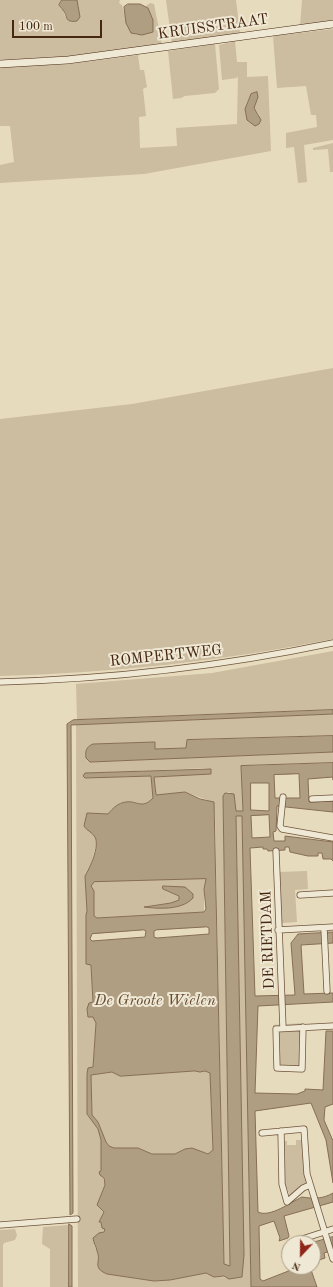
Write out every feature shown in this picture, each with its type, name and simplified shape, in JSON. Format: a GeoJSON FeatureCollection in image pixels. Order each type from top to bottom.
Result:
{"type":"FeatureCollection","features":[{"type":"Feature","properties":{"kind":"street","name":"KRUISSTRAAT"},"geometry":{"type":"LineString","coordinates":[[0,64],[68,60],[333,24]]}},
{"type":"Feature","properties":{"kind":"street","name":"ROMPERTWEG"},"geometry":{"type":"LineString","coordinates":[[0,682],[74,678],[203,666],[333,643]]}},
{"type":"Feature","properties":{"kind":"street"},"geometry":{"type":"LineString","coordinates":[[283,797],[280,832],[333,838]]}},
{"type":"Feature","properties":{"kind":"street"},"geometry":{"type":"LineString","coordinates":[[312,799],[332,798]]}},
{"type":"Feature","properties":{"kind":"street","name":"DE RIETDAM"},"geometry":{"type":"LineString","coordinates":[[276,851],[280,926],[278,930],[284,1028]]}},
{"type":"Feature","properties":{"kind":"street"},"geometry":{"type":"LineString","coordinates":[[300,895],[333,893]]}},
{"type":"Feature","properties":{"kind":"street"},"geometry":{"type":"LineString","coordinates":[[278,930],[324,929],[333,927]]}},
{"type":"Feature","properties":{"kind":"street"},"geometry":{"type":"LineString","coordinates":[[324,929],[327,991]]}},
{"type":"Feature","properties":{"kind":"street"},"geometry":{"type":"LineString","coordinates":[[303,1027],[302,1069],[277,1068],[276,1029],[284,1028],[303,1027],[333,1026]]}},
{"type":"Feature","properties":{"kind":"street"},"geometry":{"type":"LineString","coordinates":[[262,1133],[304,1129],[307,1174],[333,1259]]}},
{"type":"Feature","properties":{"kind":"street"},"geometry":{"type":"LineString","coordinates":[[281,1132],[282,1184],[288,1202],[303,1188],[310,1185]]}},
{"type":"Feature","properties":{"kind":"street"},"geometry":{"type":"LineString","coordinates":[[0,1225],[77,1219]]}},
{"type":"Feature","properties":{"kind":"street"},"geometry":{"type":"LineString","coordinates":[[321,1235],[333,1229]]}},
{"type":"Feature","properties":{"kind":"shaded area"},"geometry":{"type":"Polygon","coordinates":[[[0,0],[62,0],[59,5],[63,10],[65,17],[79,9],[77,0],[120,0],[119,3],[122,5],[124,13],[136,35],[149,33],[148,8],[146,6],[150,3],[154,4],[162,45],[63,57],[0,60],[0,0]]]}},
{"type":"Feature","properties":{"kind":"shaded area"},"geometry":{"type":"Polygon","coordinates":[[[166,0],[236,0],[240,34],[172,44],[166,0]]]}},
{"type":"Feature","properties":{"kind":"shaded area"},"geometry":{"type":"Polygon","coordinates":[[[302,0],[333,0],[333,21],[300,26],[302,0]]]}},
{"type":"Feature","properties":{"kind":"shaded area"},"geometry":{"type":"Polygon","coordinates":[[[333,29],[333,140],[304,145],[307,182],[298,183],[294,147],[286,148],[286,133],[317,127],[316,115],[311,115],[306,86],[277,88],[273,36],[333,29]]]}},
{"type":"Feature","properties":{"kind":"shaded area"},"geometry":{"type":"Polygon","coordinates":[[[235,41],[237,62],[247,62],[247,77],[268,76],[271,151],[144,174],[0,183],[0,165],[14,162],[10,126],[0,126],[0,67],[69,64],[138,55],[140,70],[144,70],[147,87],[143,89],[146,116],[139,117],[140,148],[177,146],[176,128],[237,124],[238,76],[237,78],[222,80],[219,45],[235,41]],[[251,94],[247,103],[245,114],[260,116],[254,108],[254,103],[258,99],[251,94]]]}},
{"type":"Feature","properties":{"kind":"shaded area"},"geometry":{"type":"Polygon","coordinates":[[[215,44],[219,89],[215,93],[185,96],[173,99],[168,51],[215,44]]]}},
{"type":"Feature","properties":{"kind":"shaded area"},"geometry":{"type":"Polygon","coordinates":[[[333,143],[333,172],[330,172],[328,149],[313,150],[313,148],[333,143]]]}},
{"type":"Feature","properties":{"kind":"shaded area"},"geometry":{"type":"Polygon","coordinates":[[[333,368],[333,639],[250,654],[167,665],[84,672],[0,676],[0,419],[132,404],[333,368]]]}},
{"type":"Feature","properties":{"kind":"shaded area"},"geometry":{"type":"Polygon","coordinates":[[[333,651],[333,710],[77,720],[76,684],[212,673],[333,651]]]}},
{"type":"Feature","properties":{"kind":"shaded area"},"geometry":{"type":"Polygon","coordinates":[[[333,714],[333,736],[187,740],[187,748],[155,749],[154,742],[93,744],[90,746],[87,760],[90,762],[333,752],[333,763],[241,766],[243,811],[236,811],[230,792],[225,793],[223,796],[230,1266],[224,1264],[215,814],[213,802],[185,792],[156,795],[154,777],[209,768],[86,773],[85,778],[151,776],[153,798],[149,802],[142,804],[130,802],[121,803],[108,814],[87,813],[90,831],[96,838],[96,845],[86,883],[86,964],[91,965],[93,1002],[89,1003],[96,1023],[93,1068],[88,1068],[87,1114],[98,1129],[101,1140],[101,1172],[105,1185],[97,1205],[104,1213],[99,1222],[101,1222],[102,1227],[105,1229],[94,1245],[107,1274],[154,1281],[170,1280],[206,1273],[214,1277],[240,1278],[243,1273],[236,816],[243,816],[251,1287],[78,1287],[76,724],[333,714]]]}},
{"type":"Feature","properties":{"kind":"shaded area"},"geometry":{"type":"Polygon","coordinates":[[[307,871],[308,889],[295,890],[297,922],[282,923],[279,872],[307,871]]]}},
{"type":"Feature","properties":{"kind":"shaded area"},"geometry":{"type":"Polygon","coordinates":[[[206,879],[204,889],[204,912],[97,918],[94,916],[94,891],[91,886],[93,882],[206,879]],[[163,886],[163,889],[179,896],[179,900],[171,903],[146,906],[145,908],[178,907],[185,888],[163,886]]]}},
{"type":"Feature","properties":{"kind":"shaded area"},"geometry":{"type":"Polygon","coordinates":[[[303,1023],[300,1072],[274,1071],[273,1025],[303,1023]]]}},
{"type":"Feature","properties":{"kind":"shaded area"},"geometry":{"type":"Polygon","coordinates":[[[205,1071],[210,1073],[213,1150],[208,1154],[192,1148],[185,1149],[175,1154],[152,1154],[138,1148],[114,1148],[109,1146],[98,1122],[92,1115],[91,1075],[112,1072],[120,1075],[205,1071]]]}},
{"type":"Feature","properties":{"kind":"shaded area"},"geometry":{"type":"Polygon","coordinates":[[[296,1140],[302,1140],[307,1183],[291,1198],[285,1184],[283,1141],[287,1141],[287,1145],[296,1145],[296,1140]]]}},
{"type":"Feature","properties":{"kind":"shaded area"},"geometry":{"type":"Polygon","coordinates":[[[68,1225],[69,1287],[50,1287],[50,1249],[42,1244],[43,1227],[68,1225]]]}},
{"type":"Feature","properties":{"kind":"shaded area"},"geometry":{"type":"Polygon","coordinates":[[[15,1229],[17,1235],[15,1240],[4,1243],[3,1245],[3,1287],[0,1287],[0,1230],[15,1229]]]}},
{"type":"Feature","properties":{"kind":"water"},"geometry":{"type":"Polygon","coordinates":[[[62,0],[77,0],[80,17],[77,21],[68,20],[65,12],[59,5],[62,0]]]}},
{"type":"Feature","properties":{"kind":"water"},"geometry":{"type":"Polygon","coordinates":[[[128,4],[140,4],[148,8],[153,20],[153,32],[142,35],[131,33],[126,23],[124,7],[128,4]]]}},
{"type":"Feature","properties":{"kind":"water"},"geometry":{"type":"Polygon","coordinates":[[[257,92],[258,97],[254,108],[261,120],[259,124],[255,126],[247,120],[245,109],[251,94],[257,92]]]}},
{"type":"Feature","properties":{"kind":"water"},"geometry":{"type":"Polygon","coordinates":[[[333,710],[333,714],[71,725],[73,1213],[70,1215],[67,724],[73,720],[333,710]]]}},
{"type":"Feature","properties":{"kind":"water"},"geometry":{"type":"Polygon","coordinates":[[[333,736],[333,752],[90,762],[86,758],[87,748],[93,744],[155,742],[155,749],[186,748],[187,740],[333,736]]]}},
{"type":"Feature","properties":{"kind":"water","name":"De Groote Wielen"},"geometry":{"type":"Polygon","coordinates":[[[333,763],[333,777],[308,779],[309,802],[333,801],[333,812],[277,806],[276,831],[273,832],[274,841],[285,841],[285,836],[333,842],[333,861],[331,859],[323,859],[322,853],[318,853],[318,856],[308,856],[290,852],[289,847],[285,847],[285,850],[268,851],[267,849],[263,849],[263,847],[250,848],[255,996],[295,995],[291,943],[298,934],[333,932],[333,943],[301,945],[304,994],[333,993],[333,1002],[258,1006],[255,1093],[297,1094],[305,1091],[305,1089],[323,1090],[326,1031],[333,1031],[333,1104],[325,1107],[324,1120],[333,1141],[333,1183],[326,1140],[311,1103],[255,1111],[258,1212],[268,1213],[280,1209],[302,1197],[318,1198],[333,1193],[333,1202],[284,1216],[289,1235],[281,1235],[281,1240],[279,1241],[280,1238],[274,1221],[259,1226],[260,1279],[263,1281],[281,1274],[313,1275],[317,1287],[251,1287],[242,816],[236,816],[244,1255],[242,1277],[229,1279],[224,1276],[214,1277],[206,1273],[170,1280],[154,1281],[107,1274],[98,1267],[98,1255],[93,1238],[99,1233],[104,1232],[105,1229],[102,1228],[101,1222],[99,1222],[104,1212],[97,1205],[105,1185],[104,1178],[99,1172],[101,1171],[101,1140],[98,1129],[87,1114],[87,1074],[88,1068],[93,1067],[96,1023],[93,1017],[88,1017],[87,1009],[89,1003],[93,1002],[91,965],[86,964],[87,911],[85,876],[94,857],[96,841],[94,835],[84,826],[87,813],[108,814],[121,803],[130,802],[142,804],[149,802],[153,798],[151,776],[85,778],[83,776],[85,773],[211,769],[211,774],[154,777],[156,795],[185,792],[200,799],[214,802],[224,1264],[230,1266],[223,796],[225,793],[234,794],[236,811],[243,811],[241,766],[333,763]],[[299,774],[274,775],[275,798],[300,798],[299,774]],[[251,783],[251,810],[269,811],[269,783],[251,783]],[[269,815],[251,816],[252,838],[270,837],[269,815]],[[206,879],[94,882],[91,886],[94,891],[94,916],[97,918],[204,912],[206,909],[204,889],[206,879]],[[207,927],[154,931],[154,937],[157,938],[209,934],[209,928],[207,927]],[[144,930],[92,934],[90,939],[92,941],[145,937],[146,931],[144,930]],[[195,1071],[120,1076],[112,1072],[91,1075],[92,1115],[98,1122],[109,1146],[114,1148],[138,1148],[152,1154],[175,1154],[185,1149],[192,1148],[208,1154],[213,1150],[210,1073],[205,1071],[195,1071]]]}},
{"type":"Feature","properties":{"kind":"water"},"geometry":{"type":"Polygon","coordinates":[[[163,886],[185,887],[193,894],[193,898],[177,907],[144,907],[171,903],[179,900],[179,896],[163,889],[163,886]]]}},
{"type":"Feature","properties":{"kind":"water"},"geometry":{"type":"Polygon","coordinates":[[[69,1224],[72,1226],[72,1287],[69,1287],[69,1224]]]}},
{"type":"Feature","properties":{"kind":"water"},"geometry":{"type":"Polygon","coordinates":[[[333,1237],[333,1250],[324,1253],[325,1258],[321,1259],[321,1240],[333,1237]]]}}]}
